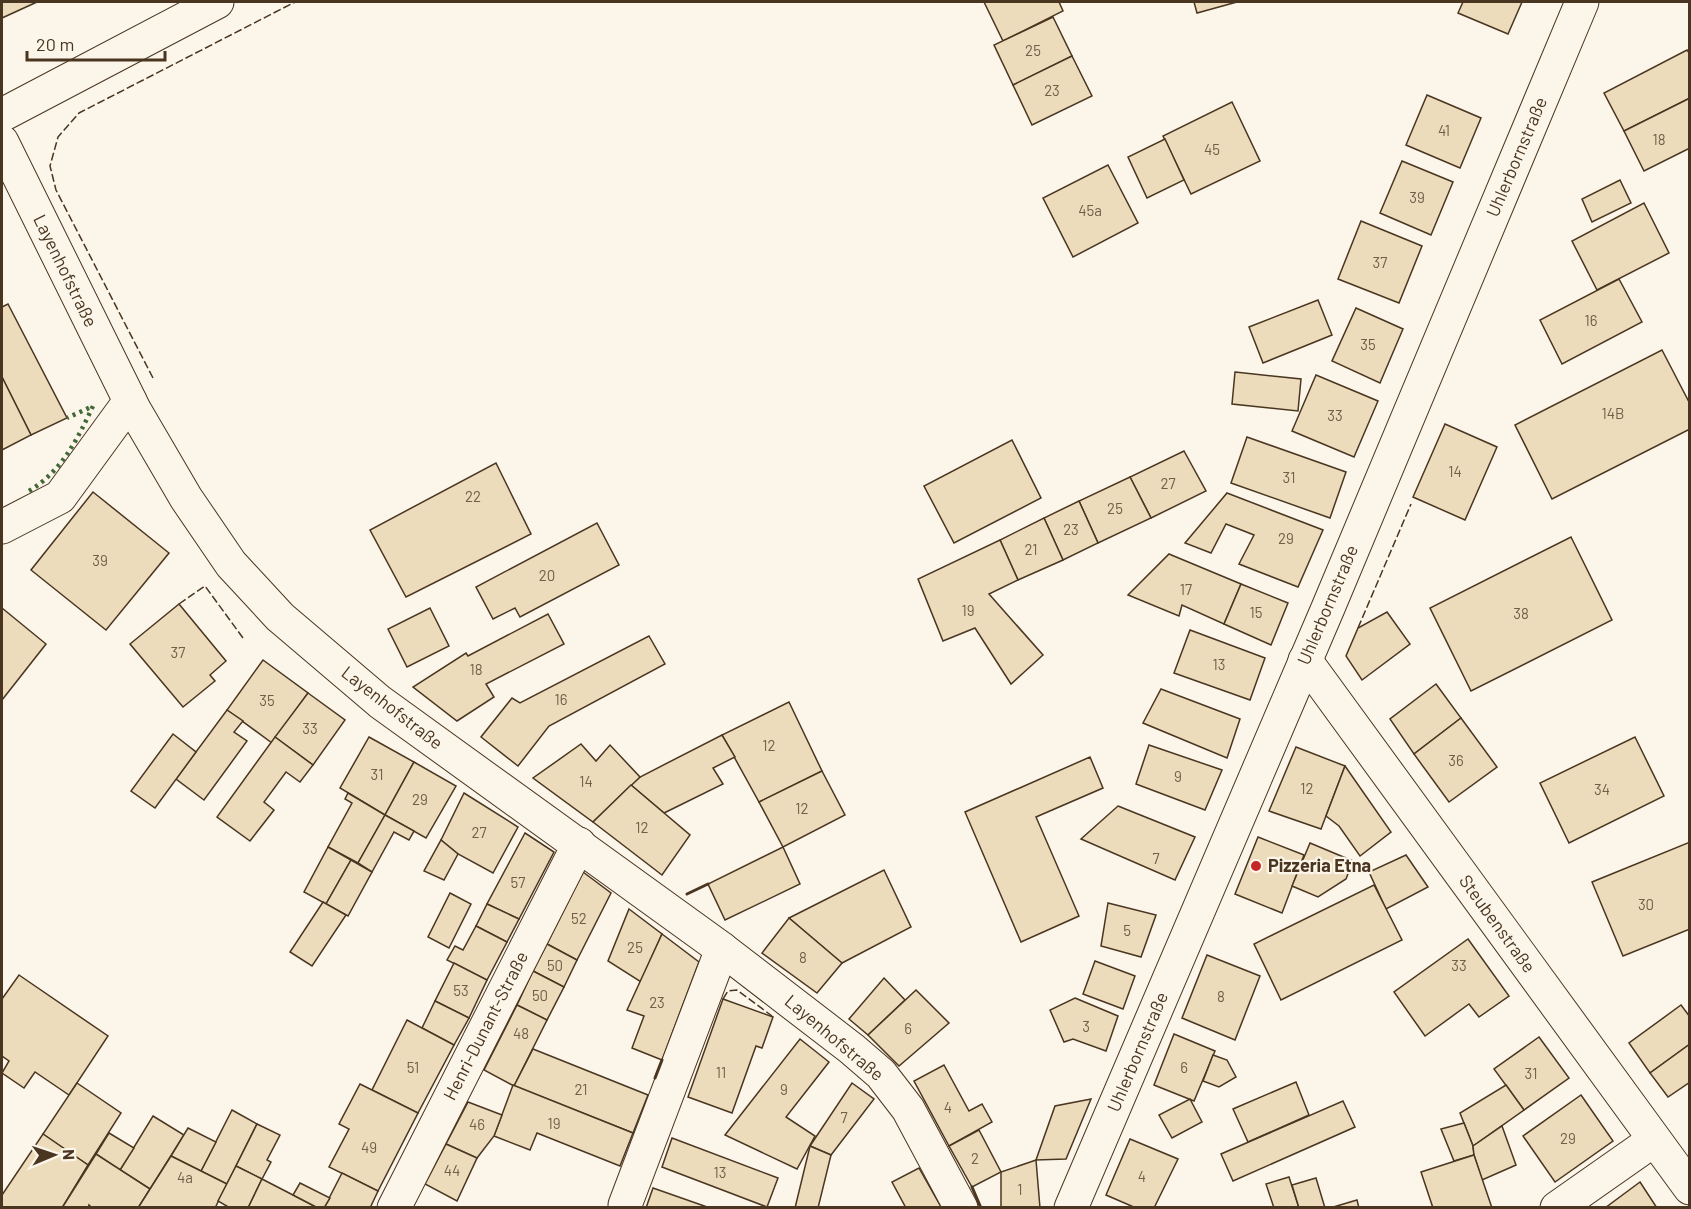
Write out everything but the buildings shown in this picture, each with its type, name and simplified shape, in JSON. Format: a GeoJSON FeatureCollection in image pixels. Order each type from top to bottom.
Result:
{"type":"FeatureCollection","features":[{"type":"Feature","properties":{"kind":"street"},"geometry":{"type":"LineString","coordinates":[[2,115],[216,2]]}},
{"type":"Feature","properties":{"kind":"street","name":"Uhlerbornstraße"},"geometry":{"type":"LineString","coordinates":[[1071,1208],[1582,2]]}},
{"type":"Feature","properties":{"kind":"street","name":"Layenhofstraße"},"geometry":{"type":"LineString","coordinates":[[2,142],[130,401],[186,498],[231,564],[280,617],[380,702],[722,949],[881,1074],[908,1109],[961,1208]]}},
{"type":"Feature","properties":{"kind":"street"},"geometry":{"type":"LineString","coordinates":[[2,527],[60,498],[130,401]]}},
{"type":"Feature","properties":{"kind":"street","name":"Steubenstraße"},"geometry":{"type":"LineString","coordinates":[[1305,660],[1689,1188]]}},
{"type":"Feature","properties":{"kind":"street","name":"Henri-Dunant-Straße"},"geometry":{"type":"LineString","coordinates":[[394,1208],[579,844]]}},
{"type":"Feature","properties":{"kind":"street"},"geometry":{"type":"LineString","coordinates":[[625,1204],[722,949]]}},
{"type":"Feature","properties":{"kind":"street"},"geometry":{"type":"LineString","coordinates":[[1557,1208],[1654,1140]]}},
{"type":"Feature","properties":{"kind":"hedge"},"geometry":{"type":"LineString","coordinates":[[29,491],[41,483],[60,464],[93,406],[67,418]]}},
{"type":"Feature","properties":{"kind":"fence"},"geometry":{"type":"LineString","coordinates":[[153,378],[56,190],[50,166],[58,137],[79,113],[295,2]]}},
{"type":"Feature","properties":{"kind":"fence"},"geometry":{"type":"LineString","coordinates":[[1358,628],[1411,504]]}},
{"type":"Feature","properties":{"kind":"fence"},"geometry":{"type":"LineString","coordinates":[[179,604],[205,586],[243,638]]}},
{"type":"Feature","properties":{"kind":"fence"},"geometry":{"type":"LineString","coordinates":[[723,999],[728,991],[737,990],[772,1016]]}},
{"type":"Feature","properties":{"kind":"wall"},"geometry":{"type":"LineString","coordinates":[[687,894],[708,884]]}},
{"type":"Feature","properties":{"kind":"wall"},"geometry":{"type":"LineString","coordinates":[[655,1078],[662,1060]]}},
{"type":"Feature","properties":{"kind":"wall"},"geometry":{"type":"LineString","coordinates":[[972,1187],[981,1208]]}},
{"type":"Feature","properties":{"kind":"place","name":"Pizzeria Etna"},"geometry":{"type":"Point","coordinates":[1256,866]}}]}
